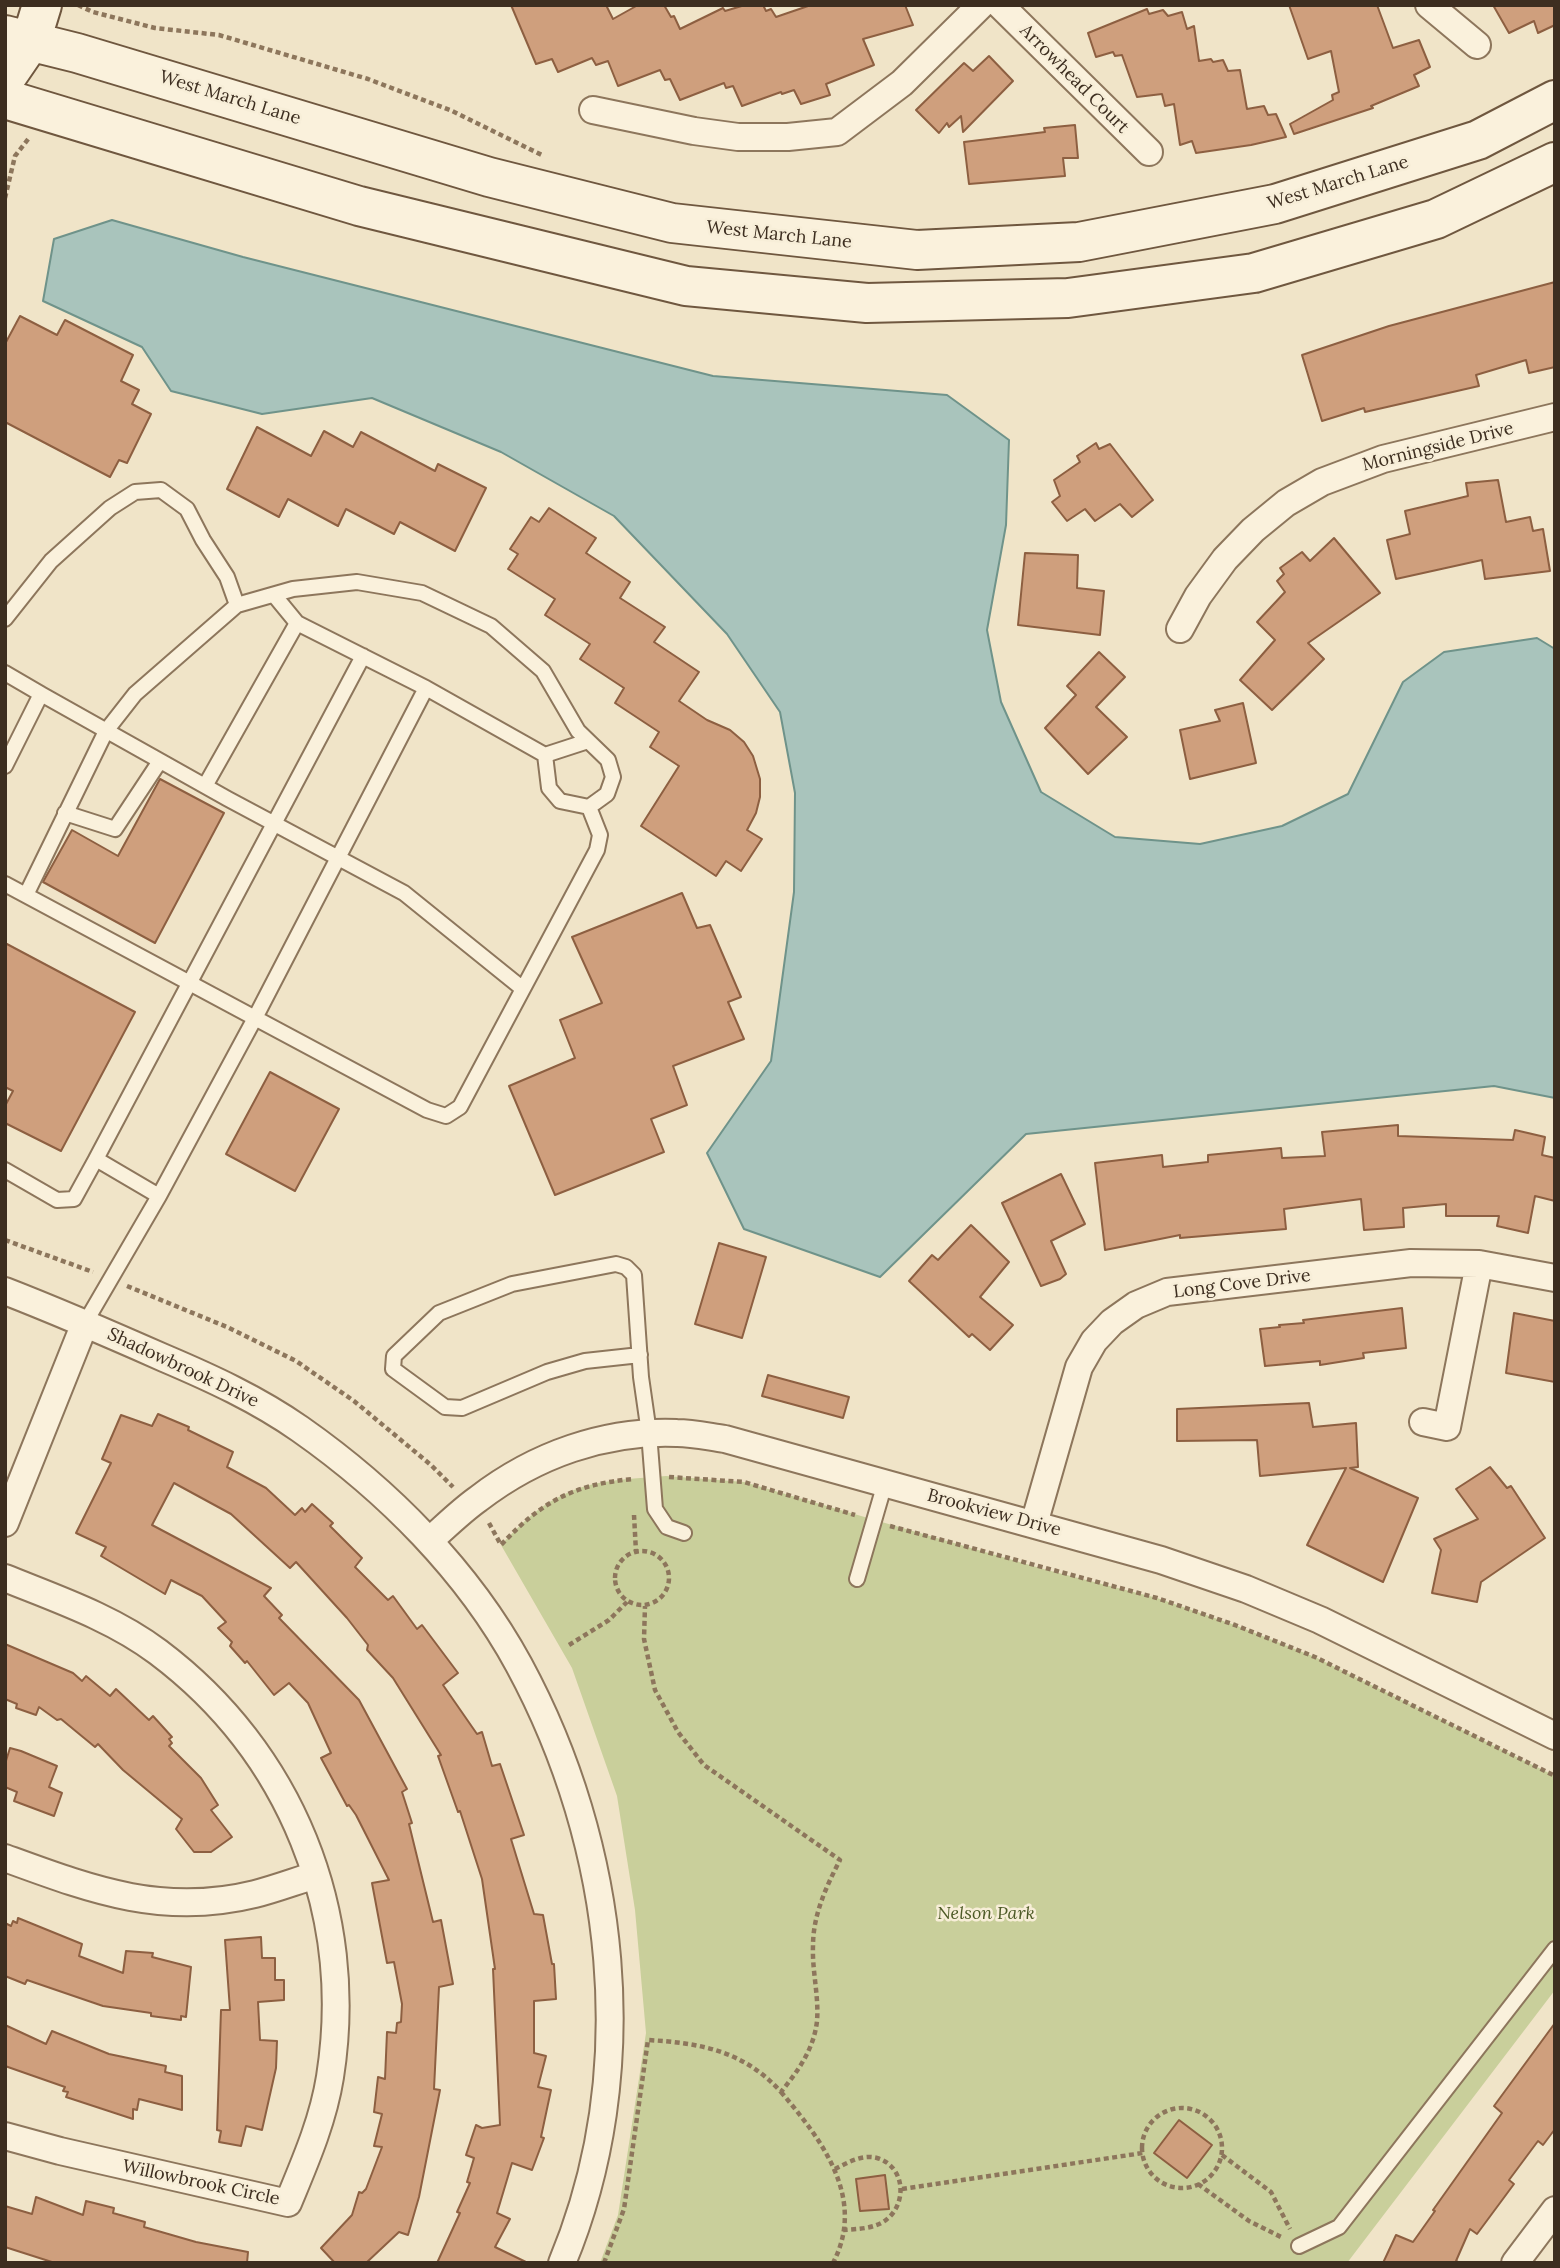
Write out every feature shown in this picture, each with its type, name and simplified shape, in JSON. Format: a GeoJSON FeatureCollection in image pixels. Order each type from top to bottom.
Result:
{"type":"FeatureCollection","features":[{"type":"Feature","properties":{"kind":"main road"},"geometry":{"type":"LineString","coordinates":[[5,79],[18,38],[42,5]]}},
{"type":"Feature","properties":{"kind":"main road","name":"West March Lane"},"geometry":{"type":"LineString","coordinates":[[18,38],[220,95],[489,177],[672,223],[917,250],[1079,242],[1275,204],[1478,140],[1555,100]]}},
{"type":"Feature","properties":{"kind":"main road"},"geometry":{"type":"LineString","coordinates":[[5,99],[359,206],[686,286],[867,303],[1068,299],[1254,273],[1436,219],[1555,162]]}},
{"type":"Feature","properties":{"kind":"street"},"geometry":{"type":"LineString","coordinates":[[593,110],[694,131],[738,136],[788,137],[837,132],[902,83],[981,5]]}},
{"type":"Feature","properties":{"kind":"street","name":"Arrowhead Court"},"geometry":{"type":"LineString","coordinates":[[1000,5],[1149,152]]}},
{"type":"Feature","properties":{"kind":"street"},"geometry":{"type":"LineString","coordinates":[[1429,5],[1477,45]]}},
{"type":"Feature","properties":{"kind":"street","name":"Morningside Drive"},"geometry":{"type":"LineString","coordinates":[[1180,629],[1198,596],[1225,559],[1253,530],[1286,503],[1322,482],[1383,459],[1555,417]]}},
{"type":"Feature","properties":{"kind":"street","name":"Long Cove Drive"},"geometry":{"type":"LineString","coordinates":[[1034,1524],[1079,1367],[1094,1341],[1112,1322],[1136,1304],[1167,1292],[1411,1264],[1479,1264],[1555,1278]]}},
{"type":"Feature","properties":{"kind":"street"},"geometry":{"type":"LineString","coordinates":[[1423,1422],[1447,1427],[1479,1264]]}},
{"type":"Feature","properties":{"kind":"street","name":"Shadowbrook Drive"},"geometry":{"type":"LineString","coordinates":[[5,1291],[236,1389],[298,1427],[352,1468],[429,1541],[479,1602],[518,1663],[548,1724],[586,1833],[600,1896],[608,1960],[610,2028],[605,2096],[594,2164],[578,2225],[562,2263]]}},
{"type":"Feature","properties":{"kind":"street"},"geometry":{"type":"LineString","coordinates":[[5,1523],[85,1323]]}},
{"type":"Feature","properties":{"kind":"street","name":"Brookview Drive"},"geometry":{"type":"LineString","coordinates":[[429,1541],[476,1500],[511,1475],[554,1454],[594,1441],[649,1433],[679,1433],[725,1439],[1161,1560],[1246,1589],[1320,1620],[1555,1736]]}},
{"type":"Feature","properties":{"kind":"street","name":"Willowbrook Circle"},"geometry":{"type":"LineString","coordinates":[[5,1578],[112,1624],[156,1650],[199,1686],[231,1719],[285,1796],[306,1843],[328,1923],[335,1976],[335,2026],[330,2079],[316,2134],[288,2203],[5,2136]]}},
{"type":"Feature","properties":{"kind":"street"},"geometry":{"type":"LineString","coordinates":[[5,1858],[86,1888],[132,1898],[174,1902],[217,1901],[254,1894],[316,1875]]}},
{"type":"Feature","properties":{"kind":"street"},"geometry":{"type":"LineString","coordinates":[[1515,2263],[1555,2210]]}},
{"type":"Feature","properties":{"kind":"lane"},"geometry":{"type":"LineString","coordinates":[[5,619],[51,561],[110,508],[135,492],[161,490],[187,509],[227,577],[237,606]]}},
{"type":"Feature","properties":{"kind":"lane"},"geometry":{"type":"LineString","coordinates":[[26,895],[106,731],[135,694],[237,606],[293,589],[357,582],[422,593],[491,626],[543,671],[578,731],[608,760],[613,777],[607,794],[589,807],[560,801],[549,788],[545,755]]}},
{"type":"Feature","properties":{"kind":"lane"},"geometry":{"type":"LineString","coordinates":[[274,595],[297,623],[426,688],[545,755],[588,741]]}},
{"type":"Feature","properties":{"kind":"lane"},"geometry":{"type":"LineString","coordinates":[[205,786],[297,623]]}},
{"type":"Feature","properties":{"kind":"lane"},"geometry":{"type":"LineString","coordinates":[[5,1170],[57,1200],[74,1199],[363,656]]}},
{"type":"Feature","properties":{"kind":"lane"},"geometry":{"type":"LineString","coordinates":[[5,673],[205,786],[404,893],[523,989]]}},
{"type":"Feature","properties":{"kind":"lane"},"geometry":{"type":"LineString","coordinates":[[85,1323],[159,1196],[255,1018],[426,688]]}},
{"type":"Feature","properties":{"kind":"lane"},"geometry":{"type":"LineString","coordinates":[[5,766],[41,694]]}},
{"type":"Feature","properties":{"kind":"lane"},"geometry":{"type":"LineString","coordinates":[[65,813],[114,829],[160,761]]}},
{"type":"Feature","properties":{"kind":"lane"},"geometry":{"type":"LineString","coordinates":[[5,884],[427,1110],[446,1116],[460,1107],[597,850],[600,835],[589,807]]}},
{"type":"Feature","properties":{"kind":"lane"},"geometry":{"type":"LineString","coordinates":[[96,1159],[159,1196]]}},
{"type":"Feature","properties":{"kind":"lane"},"geometry":{"type":"LineString","coordinates":[[640,1355],[585,1361],[547,1371],[462,1408],[445,1407],[393,1369],[394,1356],[439,1313],[512,1284],[617,1264],[626,1267],[634,1275],[655,1509],[667,1527],[684,1533]]}},
{"type":"Feature","properties":{"kind":"lane"},"geometry":{"type":"LineString","coordinates":[[857,1579],[885,1483]]}},
{"type":"Feature","properties":{"kind":"lane"},"geometry":{"type":"LineString","coordinates":[[1298,2246],[1339,2227],[1555,1950]]}},
{"type":"Feature","properties":{"kind":"path"},"geometry":{"type":"LineString","coordinates":[[5,198],[15,156],[49,112]]}},
{"type":"Feature","properties":{"kind":"path"},"geometry":{"type":"LineString","coordinates":[[5,1240],[227,1326],[296,1360],[363,1409],[431,1465],[456,1492],[476,1500],[501,1545],[526,1518],[565,1493],[612,1481],[666,1476],[744,1482],[874,1521],[1157,1598],[1235,1625],[1315,1657],[1555,1776]]}},
{"type":"Feature","properties":{"kind":"path"},"geometry":{"type":"LineString","coordinates":[[645,1551],[661,1558],[667,1566],[670,1583],[661,1599],[645,1606],[627,1602],[616,1587],[616,1569],[627,1555],[645,1551]]}},
{"type":"Feature","properties":{"kind":"path"},"geometry":{"type":"LineString","coordinates":[[569,1645],[609,1620],[627,1602]]}},
{"type":"Feature","properties":{"kind":"path"},"geometry":{"type":"LineString","coordinates":[[645,1606],[644,1639],[655,1690],[678,1732],[704,1765],[840,1860],[817,1910],[812,1945],[817,2021],[811,2046],[798,2070],[781,2092]]}},
{"type":"Feature","properties":{"kind":"path"},"geometry":{"type":"LineString","coordinates":[[604,2263],[624,2208],[648,2040],[704,2046],[736,2057],[765,2074],[814,2130],[835,2169],[842,2194],[844,2231],[840,2250],[833,2263]]}},
{"type":"Feature","properties":{"kind":"path"},"geometry":{"type":"LineString","coordinates":[[1177,2108],[1201,2113],[1211,2120],[1222,2143],[1222,2155],[1209,2178],[1198,2185],[1186,2187],[1163,2183],[1146,2165],[1143,2141],[1154,2119],[1177,2108]]}},
{"type":"Feature","properties":{"kind":"path"},"geometry":{"type":"LineString","coordinates":[[902,2189],[1143,2153]]}},
{"type":"Feature","properties":{"kind":"path"},"geometry":{"type":"LineString","coordinates":[[1222,2155],[1271,2192],[1298,2246]]}},
{"type":"Feature","properties":{"kind":"path"},"geometry":{"type":"LineString","coordinates":[[835,2169],[858,2158],[876,2158],[889,2165],[899,2179],[902,2189],[894,2212],[885,2221],[871,2227],[844,2231]]}},
{"type":"Feature","properties":{"kind":"path"},"geometry":{"type":"LineString","coordinates":[[1198,2185],[1249,2221],[1298,2246]]}},
{"type":"Feature","properties":{"kind":"green space","name":"Nelson Park"},"geometry":{"type":"Polygon","coordinates":[[[666,1476],[744,1482],[1047,1570],[1157,1598],[1315,1657],[1555,1776],[1555,1990],[1347,2263],[600,2263],[618,2215],[646,2033],[635,1910],[617,1796],[572,1668],[501,1545],[538,1510],[577,1489],[614,1481],[666,1476]]]}},
{"type":"Feature","properties":{"kind":"water"},"geometry":{"type":"Polygon","coordinates":[[[112,220],[243,257],[713,376],[947,395],[1009,440],[1006,525],[987,630],[1001,702],[1041,792],[1115,837],[1200,844],[1282,826],[1348,794],[1403,682],[1444,652],[1537,638],[1555,649],[1555,1098],[1494,1086],[1026,1134],[880,1277],[744,1229],[707,1153],[771,1061],[794,892],[795,793],[780,712],[727,634],[614,516],[501,452],[372,398],[262,414],[171,391],[142,347],[43,301],[54,239],[112,220]]]}},
{"type":"Feature","properties":{"kind":"building"},"geometry":{"type":"Polygon","coordinates":[[[511,5],[606,5],[613,19],[638,5],[664,5],[671,17],[674,16],[680,29],[723,8],[725,11],[745,5],[763,5],[766,11],[771,9],[776,17],[811,5],[905,5],[913,25],[863,39],[874,65],[826,84],[830,95],[801,104],[794,90],[742,106],[733,86],[726,88],[724,83],[680,100],[670,79],[665,80],[660,70],[618,86],[608,61],[596,65],[592,58],[558,72],[552,59],[536,64],[511,5]]]}},
{"type":"Feature","properties":{"kind":"building"},"geometry":{"type":"Polygon","coordinates":[[[1289,5],[1377,5],[1393,48],[1419,40],[1430,67],[1414,75],[1419,86],[1371,106],[1373,108],[1294,134],[1290,124],[1333,100],[1332,95],[1339,92],[1331,51],[1308,59],[1289,5]]]}},
{"type":"Feature","properties":{"kind":"building"},"geometry":{"type":"Polygon","coordinates":[[[1493,5],[1555,5],[1555,25],[1538,33],[1534,21],[1509,33],[1493,5]]]}},
{"type":"Feature","properties":{"kind":"building"},"geometry":{"type":"Polygon","coordinates":[[[1147,9],[1149,14],[1163,10],[1168,16],[1182,12],[1187,29],[1194,26],[1199,61],[1223,60],[1228,71],[1240,70],[1247,109],[1264,106],[1268,115],[1276,114],[1286,137],[1196,153],[1192,141],[1180,145],[1174,104],[1165,106],[1162,94],[1137,97],[1122,55],[1115,56],[1113,52],[1096,57],[1088,33],[1147,9]]]}},
{"type":"Feature","properties":{"kind":"building"},"geometry":{"type":"Polygon","coordinates":[[[989,56],[1013,81],[963,132],[961,116],[949,127],[947,123],[939,133],[916,110],[964,63],[973,71],[989,56]]]}},
{"type":"Feature","properties":{"kind":"building"},"geometry":{"type":"Polygon","coordinates":[[[1075,125],[1078,158],[1063,158],[1065,176],[969,184],[964,142],[1045,132],[1044,128],[1075,125]]]}},
{"type":"Feature","properties":{"kind":"building"},"geometry":{"type":"Polygon","coordinates":[[[1555,282],[1555,367],[1529,373],[1526,360],[1476,375],[1479,386],[1365,412],[1364,408],[1322,421],[1302,355],[1389,326],[1555,282]]]}},
{"type":"Feature","properties":{"kind":"building"},"geometry":{"type":"Polygon","coordinates":[[[20,316],[57,335],[65,320],[133,355],[121,381],[139,390],[132,404],[151,414],[127,463],[119,460],[110,477],[5,422],[5,344],[20,316]]]}},
{"type":"Feature","properties":{"kind":"building"},"geometry":{"type":"Polygon","coordinates":[[[257,427],[311,456],[324,431],[353,447],[361,432],[435,471],[438,464],[486,488],[455,551],[400,522],[394,534],[346,509],[338,526],[288,499],[279,517],[227,489],[257,427]]]}},
{"type":"Feature","properties":{"kind":"building"},"geometry":{"type":"Polygon","coordinates":[[[1096,443],[1099,449],[1110,444],[1153,500],[1132,517],[1120,504],[1095,521],[1085,509],[1067,521],[1052,502],[1060,496],[1054,480],[1080,462],[1077,456],[1096,443]]]}},
{"type":"Feature","properties":{"kind":"building"},"geometry":{"type":"Polygon","coordinates":[[[1498,480],[1506,522],[1530,517],[1533,531],[1543,529],[1550,571],[1485,579],[1482,560],[1396,579],[1387,540],[1410,534],[1405,511],[1468,496],[1466,483],[1498,480]]]}},
{"type":"Feature","properties":{"kind":"building"},"geometry":{"type":"Polygon","coordinates":[[[549,508],[596,538],[586,553],[630,582],[620,598],[665,627],[654,642],[699,672],[679,701],[707,720],[730,730],[744,742],[753,756],[760,779],[760,797],[756,813],[747,830],[762,839],[741,871],[726,861],[716,876],[641,826],[679,766],[650,747],[659,732],[615,703],[624,688],[580,659],[590,644],[545,615],[555,599],[508,569],[518,554],[510,549],[531,517],[539,522],[549,508]]]}},
{"type":"Feature","properties":{"kind":"building"},"geometry":{"type":"Polygon","coordinates":[[[1334,538],[1380,593],[1308,643],[1324,659],[1272,710],[1240,680],[1275,640],[1257,622],[1285,592],[1277,581],[1284,574],[1280,568],[1302,552],[1310,561],[1334,538]]]}},
{"type":"Feature","properties":{"kind":"building"},"geometry":{"type":"Polygon","coordinates":[[[1025,553],[1078,555],[1077,588],[1104,591],[1100,635],[1018,625],[1025,553]]]}},
{"type":"Feature","properties":{"kind":"building"},"geometry":{"type":"Polygon","coordinates":[[[1099,652],[1125,677],[1096,707],[1127,737],[1088,774],[1045,728],[1076,695],[1067,686],[1099,652]]]}},
{"type":"Feature","properties":{"kind":"building"},"geometry":{"type":"Polygon","coordinates":[[[1243,703],[1256,763],[1190,779],[1180,730],[1220,721],[1215,710],[1243,703]]]}},
{"type":"Feature","properties":{"kind":"building"},"geometry":{"type":"Polygon","coordinates":[[[160,779],[224,813],[155,943],[43,882],[72,830],[118,856],[160,779]]]}},
{"type":"Feature","properties":{"kind":"building"},"geometry":{"type":"Polygon","coordinates":[[[682,893],[697,928],[710,925],[741,997],[728,1002],[744,1039],[673,1066],[687,1105],[651,1119],[664,1152],[555,1195],[509,1086],[575,1058],[560,1020],[602,1003],[572,937],[682,893]]]}},
{"type":"Feature","properties":{"kind":"building"},"geometry":{"type":"Polygon","coordinates":[[[5,943],[135,1012],[61,1151],[5,1123],[5,1106],[13,1091],[5,1087],[5,943]]]}},
{"type":"Feature","properties":{"kind":"building"},"geometry":{"type":"Polygon","coordinates":[[[270,1072],[339,1109],[295,1191],[226,1154],[270,1072]]]}},
{"type":"Feature","properties":{"kind":"building"},"geometry":{"type":"Polygon","coordinates":[[[1398,1125],[1398,1136],[1513,1140],[1515,1130],[1545,1137],[1542,1155],[1555,1158],[1555,1201],[1535,1196],[1528,1233],[1497,1226],[1499,1216],[1446,1216],[1446,1204],[1403,1208],[1404,1227],[1364,1230],[1361,1199],[1284,1209],[1286,1229],[1180,1238],[1180,1235],[1105,1250],[1095,1163],[1162,1155],[1163,1167],[1208,1162],[1208,1155],[1281,1148],[1282,1158],[1325,1156],[1322,1132],[1398,1125]]]}},
{"type":"Feature","properties":{"kind":"building"},"geometry":{"type":"Polygon","coordinates":[[[1061,1174],[1085,1224],[1051,1241],[1066,1274],[1041,1286],[1002,1203],[1061,1174]]]}},
{"type":"Feature","properties":{"kind":"building"},"geometry":{"type":"Polygon","coordinates":[[[971,1225],[1009,1262],[980,1297],[1013,1325],[990,1350],[972,1334],[969,1337],[909,1281],[932,1255],[938,1260],[971,1225]]]}},
{"type":"Feature","properties":{"kind":"building"},"geometry":{"type":"Polygon","coordinates":[[[719,1243],[766,1257],[742,1338],[695,1324],[719,1243]]]}},
{"type":"Feature","properties":{"kind":"building"},"geometry":{"type":"Polygon","coordinates":[[[1402,1308],[1406,1348],[1363,1353],[1364,1358],[1320,1365],[1320,1361],[1265,1366],[1260,1329],[1304,1323],[1303,1320],[1402,1308]]]}},
{"type":"Feature","properties":{"kind":"building"},"geometry":{"type":"Polygon","coordinates":[[[1514,1313],[1555,1321],[1555,1382],[1506,1373],[1514,1313]]]}},
{"type":"Feature","properties":{"kind":"building"},"geometry":{"type":"Polygon","coordinates":[[[768,1375],[849,1397],[843,1418],[762,1396],[768,1375]]]}},
{"type":"Feature","properties":{"kind":"building"},"geometry":{"type":"Polygon","coordinates":[[[1309,1403],[1313,1427],[1356,1423],[1358,1467],[1350,1468],[1418,1498],[1383,1582],[1307,1545],[1346,1468],[1260,1476],[1257,1440],[1177,1441],[1177,1409],[1309,1403]]]}},
{"type":"Feature","properties":{"kind":"building"},"geometry":{"type":"Polygon","coordinates":[[[158,1414],[189,1427],[188,1430],[233,1452],[227,1467],[266,1488],[295,1515],[302,1508],[305,1512],[312,1504],[333,1523],[330,1526],[362,1558],[355,1567],[388,1600],[393,1596],[417,1629],[422,1625],[458,1673],[443,1685],[477,1734],[482,1732],[492,1766],[500,1764],[524,1835],[511,1839],[534,1914],[543,1915],[554,1964],[556,1999],[534,2001],[534,2053],[546,2056],[538,2087],[551,2090],[541,2137],[544,2138],[532,2170],[512,2163],[497,2213],[510,2219],[495,2247],[528,2263],[437,2263],[460,2213],[457,2212],[470,2183],[467,2182],[474,2158],[466,2155],[476,2125],[482,2128],[500,2125],[495,1969],[482,1879],[460,1811],[458,1812],[438,1756],[441,1755],[393,1678],[367,1650],[368,1645],[347,1618],[296,1562],[290,1568],[231,1514],[174,1483],[152,1525],[271,1588],[264,1596],[282,1615],[279,1618],[359,1700],[407,1789],[402,1792],[412,1823],[409,1824],[433,1922],[441,1920],[453,1984],[439,1987],[434,2089],[440,2090],[419,2197],[408,2235],[399,2232],[366,2263],[335,2263],[321,2248],[352,2215],[359,2192],[362,2193],[366,2189],[382,2147],[374,2146],[382,2114],[374,2112],[378,2077],[385,2079],[387,2032],[396,2033],[397,2023],[401,2022],[402,2004],[394,1962],[387,1963],[372,1883],[389,1880],[356,1815],[349,1805],[347,1806],[321,1758],[331,1753],[308,1703],[289,1683],[274,1695],[247,1661],[245,1663],[230,1646],[232,1642],[218,1628],[226,1622],[202,1596],[171,1580],[165,1594],[101,1556],[106,1547],[76,1533],[111,1463],[102,1459],[121,1415],[152,1426],[158,1414]]]}},
{"type":"Feature","properties":{"kind":"building"},"geometry":{"type":"Polygon","coordinates":[[[1490,1467],[1507,1488],[1511,1486],[1545,1538],[1481,1582],[1477,1602],[1432,1593],[1441,1550],[1434,1539],[1478,1519],[1456,1489],[1490,1467]]]}},
{"type":"Feature","properties":{"kind":"building"},"geometry":{"type":"Polygon","coordinates":[[[5,1644],[73,1673],[82,1681],[86,1676],[110,1696],[116,1689],[149,1720],[153,1716],[172,1737],[169,1739],[172,1743],[169,1746],[201,1778],[218,1805],[211,1810],[232,1837],[211,1852],[194,1852],[176,1829],[182,1819],[123,1770],[98,1744],[95,1747],[61,1719],[57,1720],[39,1707],[36,1715],[16,1708],[17,1704],[5,1699],[5,1644]]]}},
{"type":"Feature","properties":{"kind":"building"},"geometry":{"type":"Polygon","coordinates":[[[10,1748],[57,1766],[49,1787],[62,1793],[54,1816],[14,1801],[17,1792],[5,1787],[5,1764],[10,1748]]]}},
{"type":"Feature","properties":{"kind":"building"},"geometry":{"type":"Polygon","coordinates":[[[18,1918],[82,1944],[79,1956],[123,1973],[126,1951],[153,1953],[152,1957],[191,1967],[186,2017],[181,2016],[181,2020],[103,2006],[27,1980],[25,1984],[5,1976],[5,1923],[11,1926],[13,1921],[17,1923],[18,1918]]]}},
{"type":"Feature","properties":{"kind":"building"},"geometry":{"type":"Polygon","coordinates":[[[261,1937],[262,1958],[275,1958],[275,1980],[284,1980],[284,2000],[258,2002],[260,2040],[277,2041],[276,2068],[262,2130],[246,2126],[241,2146],[219,2142],[221,2131],[217,2130],[221,2010],[230,2010],[225,1940],[261,1937]]]}},
{"type":"Feature","properties":{"kind":"building"},"geometry":{"type":"Polygon","coordinates":[[[1555,2023],[1555,2129],[1543,2145],[1538,2141],[1509,2180],[1514,2184],[1477,2234],[1470,2229],[1456,2261],[1460,2263],[1383,2263],[1396,2235],[1413,2242],[1502,2113],[1494,2106],[1555,2023]]]}},
{"type":"Feature","properties":{"kind":"building"},"geometry":{"type":"Polygon","coordinates":[[[5,2025],[46,2044],[52,2031],[109,2054],[166,2066],[165,2072],[182,2076],[182,2110],[139,2099],[137,2110],[133,2109],[133,2119],[66,2097],[68,2092],[63,2091],[65,2087],[5,2066],[5,2025]]]}},
{"type":"Feature","properties":{"kind":"building"},"geometry":{"type":"Polygon","coordinates":[[[1179,2120],[1212,2145],[1187,2178],[1154,2153],[1179,2120]]]}},
{"type":"Feature","properties":{"kind":"building"},"geometry":{"type":"Polygon","coordinates":[[[885,2175],[889,2209],[860,2211],[856,2179],[885,2175]]]}},
{"type":"Feature","properties":{"kind":"building"},"geometry":{"type":"Polygon","coordinates":[[[36,2197],[83,2215],[86,2201],[114,2208],[113,2213],[145,2222],[144,2227],[196,2242],[248,2252],[247,2263],[55,2263],[5,2247],[5,2206],[32,2214],[36,2197]]]}}]}
